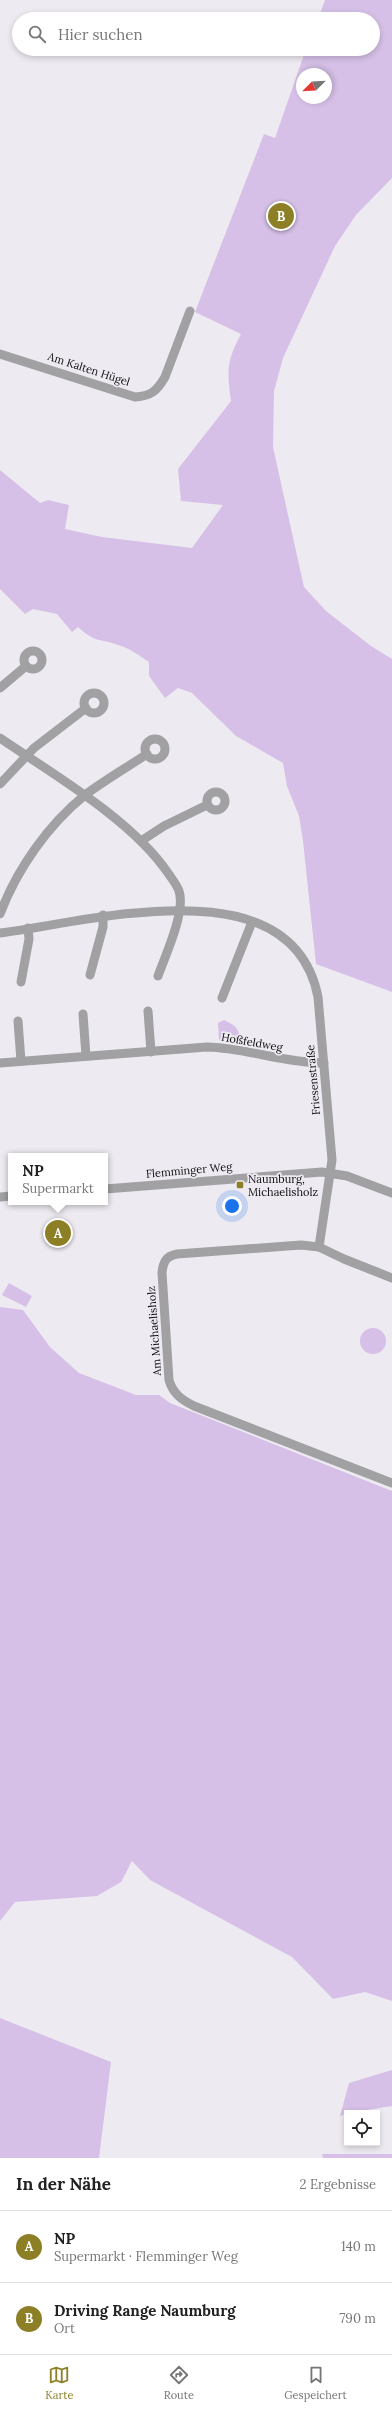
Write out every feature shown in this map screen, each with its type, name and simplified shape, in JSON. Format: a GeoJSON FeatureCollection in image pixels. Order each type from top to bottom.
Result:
{"type":"FeatureCollection","features":[{"type":"Feature","properties":{"kind":"street","name":"Am Kalten Hügel"},"geometry":{"type":"LineString","coordinates":[[0,354],[135,397],[145,396],[160,387],[190,311]]}},
{"type":"Feature","properties":{"kind":"street"},"geometry":{"type":"LineString","coordinates":[[0,688],[26,666]]}},
{"type":"Feature","properties":{"kind":"street"},"geometry":{"type":"LineString","coordinates":[[0,784],[26,756],[86,708]]}},
{"type":"Feature","properties":{"kind":"street"},"geometry":{"type":"LineString","coordinates":[[0,738],[124,825],[141,841],[163,866],[177,887],[180,900],[179,910],[158,976]]}},
{"type":"Feature","properties":{"kind":"street"},"geometry":{"type":"LineString","coordinates":[[0,914],[18,876],[34,850],[55,826],[84,796],[147,754]]}},
{"type":"Feature","properties":{"kind":"street"},"geometry":{"type":"LineString","coordinates":[[141,841],[164,826],[207,805]]}},
{"type":"Feature","properties":{"kind":"street","name":"Friesenstraße"},"geometry":{"type":"LineString","coordinates":[[0,932],[103,915],[179,910],[218,913],[252,922],[273,932],[292,946],[306,964],[316,986],[331,1150],[330,1173]]}},
{"type":"Feature","properties":{"kind":"street"},"geometry":{"type":"LineString","coordinates":[[90,975],[103,927],[103,915]]}},
{"type":"Feature","properties":{"kind":"street"},"geometry":{"type":"LineString","coordinates":[[222,998],[252,922]]}},
{"type":"Feature","properties":{"kind":"street"},"geometry":{"type":"LineString","coordinates":[[21,982],[29,939],[28,928]]}},
{"type":"Feature","properties":{"kind":"street"},"geometry":{"type":"LineString","coordinates":[[148,1011],[151,1052]]}},
{"type":"Feature","properties":{"kind":"street"},"geometry":{"type":"LineString","coordinates":[[83,1014],[86,1056]]}},
{"type":"Feature","properties":{"kind":"street"},"geometry":{"type":"LineString","coordinates":[[18,1021],[21,1061]]}},
{"type":"Feature","properties":{"kind":"street","name":"Hoßfeldweg"},"geometry":{"type":"LineString","coordinates":[[0,1063],[216,1047],[294,1062],[324,1063]]}},
{"type":"Feature","properties":{"kind":"street"},"geometry":{"type":"LineString","coordinates":[[319,1247],[330,1173]]}},
{"type":"Feature","properties":{"kind":"street","name":"Flemminger Weg"},"geometry":{"type":"LineString","coordinates":[[108,1189],[330,1173],[347,1176],[392,1193]]}},
{"type":"Feature","properties":{"kind":"street","name":"Am Michaelisholz"},"geometry":{"type":"LineString","coordinates":[[392,1278],[344,1259],[319,1247],[290,1245],[170,1255],[165,1260],[162,1273],[171,1385],[180,1397],[194,1406],[392,1483]]}},
{"type":"Feature","properties":{"kind":"shaded area"},"geometry":{"type":"Polygon","coordinates":[[[325,0],[392,0],[392,178],[356,215],[335,246],[283,358],[274,391],[273,447],[304,587],[326,611],[371,646],[392,659],[392,992],[316,964],[299,816],[287,786],[283,763],[236,736],[192,693],[178,688],[165,698],[149,676],[149,662],[134,652],[122,646],[93,638],[78,627],[72,632],[57,614],[33,609],[25,614],[0,589],[0,470],[40,503],[48,500],[69,505],[65,529],[102,537],[192,548],[223,505],[181,501],[178,469],[231,401],[228,374],[230,360],[241,334],[195,312],[264,134],[275,138],[296,78],[296,104],[332,104],[332,68],[299,68],[304,56],[380,56],[380,12],[321,12],[325,0]]]}},
{"type":"Feature","properties":{"kind":"shaded area"},"geometry":{"type":"Polygon","coordinates":[[[224,1020],[236,1027],[239,1039],[233,1042],[219,1040],[218,1023],[224,1020]]]}},
{"type":"Feature","properties":{"kind":"shaded area"},"geometry":{"type":"Polygon","coordinates":[[[9,1283],[32,1296],[26,1307],[2,1295],[9,1283]]]}},
{"type":"Feature","properties":{"kind":"shaded area"},"geometry":{"type":"Polygon","coordinates":[[[0,1307],[23,1310],[50,1347],[79,1373],[136,1395],[159,1395],[170,1403],[392,1491],[392,2001],[365,1992],[333,1999],[292,1957],[150,1880],[132,1861],[121,1882],[97,1896],[15,1902],[0,1921],[0,1307]]]}},
{"type":"Feature","properties":{"kind":"shaded area"},"geometry":{"type":"Polygon","coordinates":[[[373,1328],[382,1332],[386,1341],[382,1350],[373,1354],[364,1350],[360,1341],[364,1332],[373,1328]]]}},
{"type":"Feature","properties":{"kind":"shaded area"},"geometry":{"type":"Polygon","coordinates":[[[0,2018],[111,2062],[99,2158],[0,2158],[0,2018]]]}},
{"type":"Feature","properties":{"kind":"shaded area"},"geometry":{"type":"Polygon","coordinates":[[[392,2070],[392,2106],[366,2110],[344,2110],[344,2114],[340,2116],[349,2083],[392,2070]]]}},
{"type":"Feature","properties":{"kind":"shaded area"},"geometry":{"type":"Polygon","coordinates":[[[322,2154],[392,2154],[392,2158],[323,2158],[322,2154]]]}},
{"type":"Feature","properties":{"kind":"place","name":"Driving Range Naumburg"},"geometry":{"type":"Point","coordinates":[281,216]}},
{"type":"Feature","properties":{"kind":"place","name":"Naumburg, Michaelisholz"},"geometry":{"type":"Point","coordinates":[240,1185]}},
{"type":"Feature","properties":{"kind":"place","name":"NP"},"geometry":{"type":"Point","coordinates":[58,1233]}}]}
